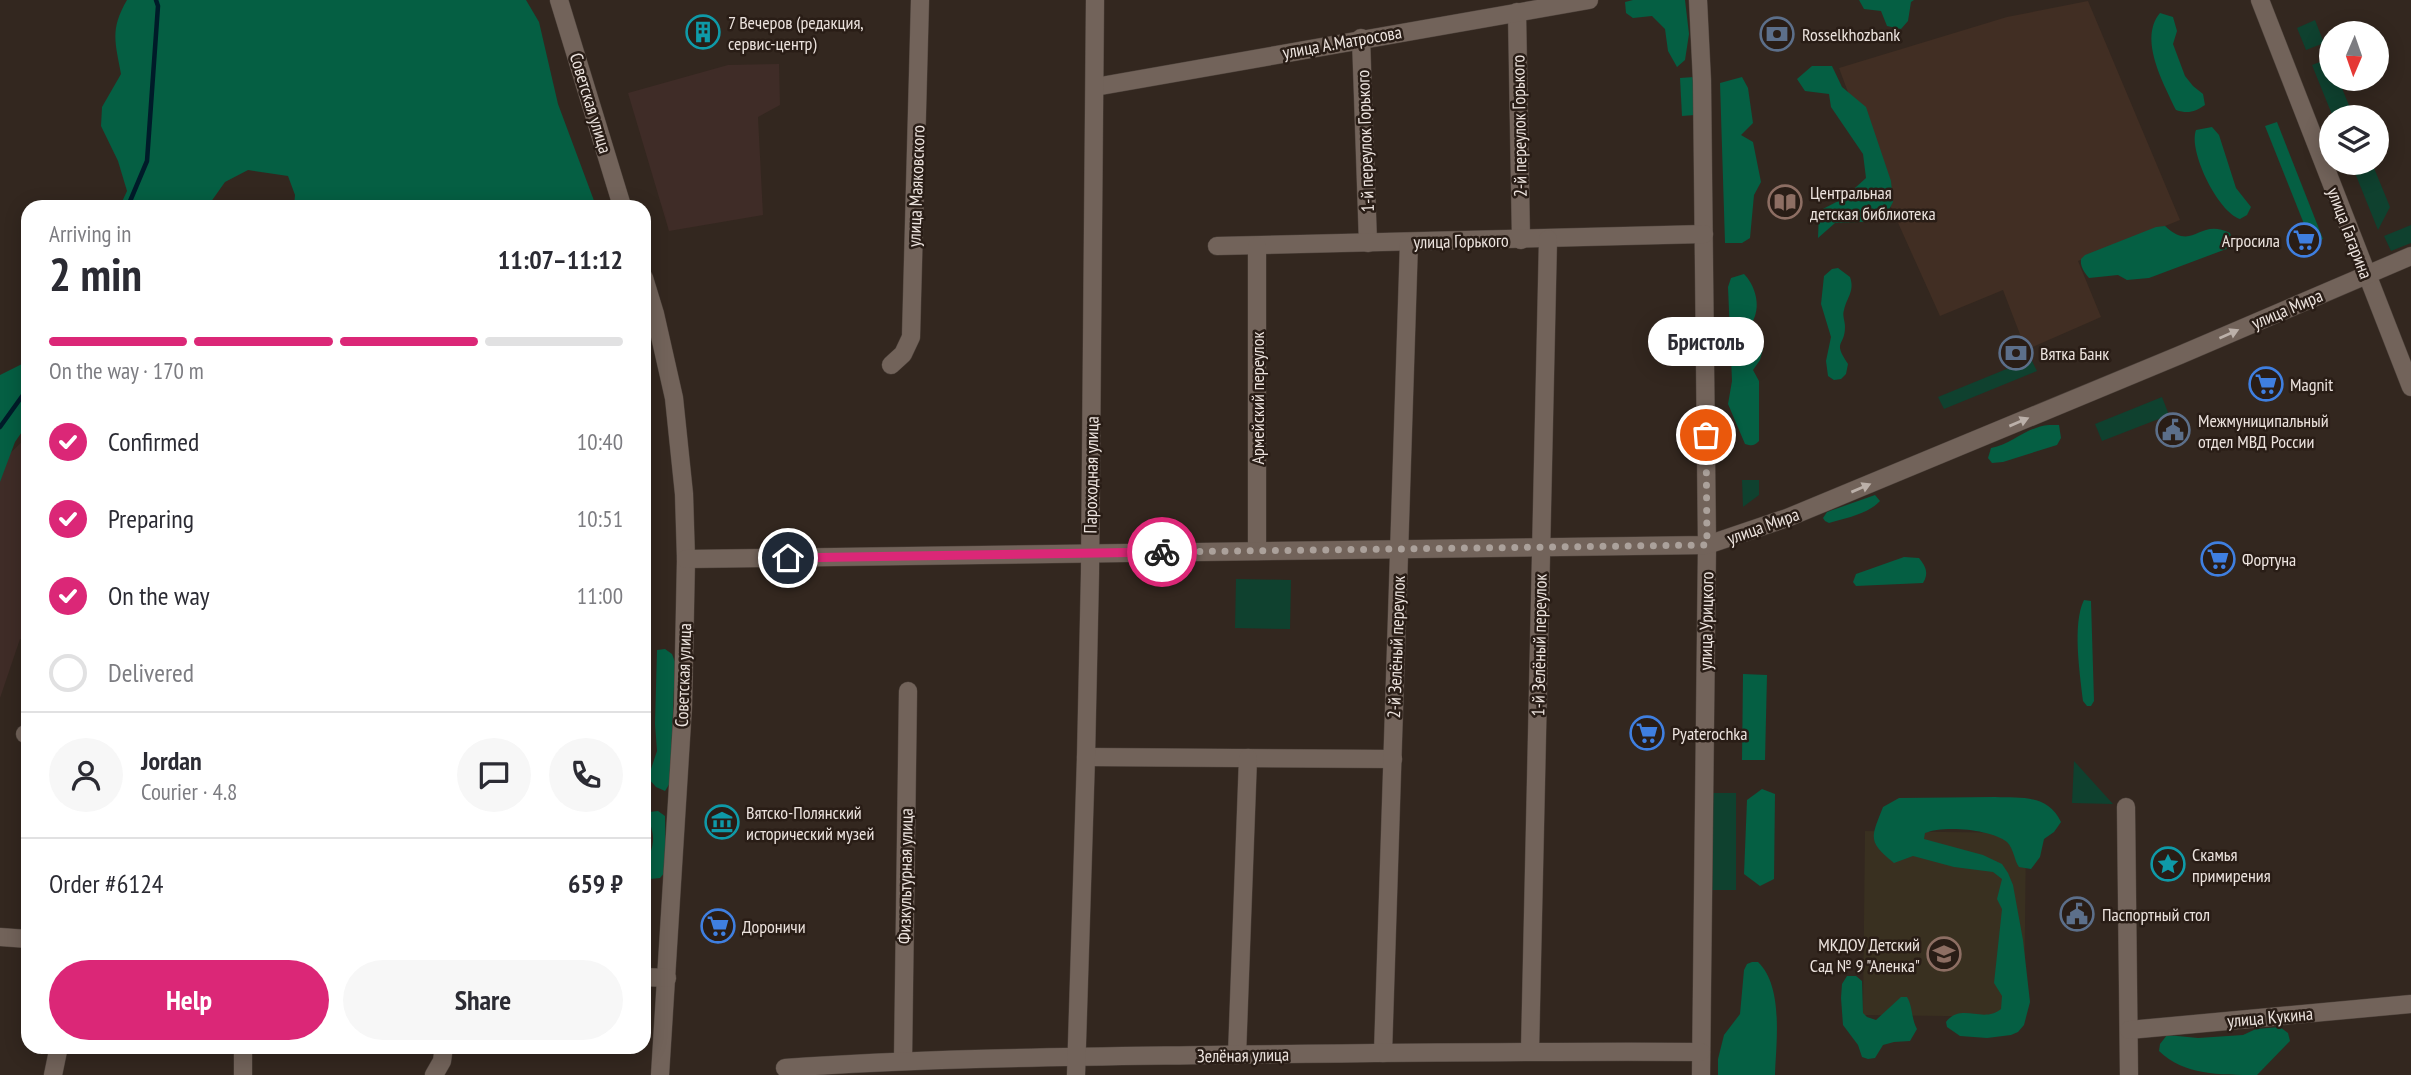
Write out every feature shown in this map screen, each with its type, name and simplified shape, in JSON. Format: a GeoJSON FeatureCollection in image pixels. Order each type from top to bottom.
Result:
{"type":"FeatureCollection","features":[{"type":"Feature","properties":{"kind":"street","name":"Советская улица"},"geometry":{"type":"LineString","coordinates":[[559,0],[620,200]]}},
{"type":"Feature","properties":{"kind":"street","name":"улица Маяковского"},"geometry":{"type":"LineString","coordinates":[[891,365],[904,354],[911,337],[920,0]]}},
{"type":"Feature","properties":{"kind":"street","name":"Пароходная улица"},"geometry":{"type":"LineString","coordinates":[[1076,1066],[1090,553],[1095,0]]}},
{"type":"Feature","properties":{"kind":"street","name":"улица А.Матросова"},"geometry":{"type":"LineString","coordinates":[[1095,87],[1589,0]]}},
{"type":"Feature","properties":{"kind":"street","name":"улица Урицкого"},"geometry":{"type":"LineString","coordinates":[[1698,0],[1704,234],[1707,545],[1701,1075]]}},
{"type":"Feature","properties":{"kind":"street","name":"улица Гагарина"},"geometry":{"type":"LineString","coordinates":[[2260,0],[2411,387]]}},
{"type":"Feature","properties":{"kind":"street","name":"2-й переулок Горького"},"geometry":{"type":"LineString","coordinates":[[1517,12],[1521,240]]}},
{"type":"Feature","properties":{"kind":"street","name":"1-й переулок Горького"},"geometry":{"type":"LineString","coordinates":[[1362,38],[1368,243]]}},
{"type":"Feature","properties":{"kind":"street","name":"улица Горького"},"geometry":{"type":"LineString","coordinates":[[1217,246],[1704,234]]}},
{"type":"Feature","properties":{"kind":"street","name":"1-й Зелёный переулок"},"geometry":{"type":"LineString","coordinates":[[1530,1051],[1548,239]]}},
{"type":"Feature","properties":{"kind":"street","name":"2-й Зелёный переулок"},"geometry":{"type":"LineString","coordinates":[[1383,1053],[1409,242]]}},
{"type":"Feature","properties":{"kind":"street","name":"Армейский переулок"},"geometry":{"type":"LineString","coordinates":[[1257,246],[1257,551]]}},
{"type":"Feature","properties":{"kind":"street","name":"улица Мира"},"geometry":{"type":"LineString","coordinates":[[686,559],[1707,545],[1787,519],[2411,256]]}},
{"type":"Feature","properties":{"kind":"street","name":"Советская улица"},"geometry":{"type":"LineString","coordinates":[[651,301],[674,398],[684,494],[686,559],[683,706],[660,1075]]}},
{"type":"Feature","properties":{"kind":"street","name":"Физкультурная улица"},"geometry":{"type":"LineString","coordinates":[[903,1061],[908,691]]}},
{"type":"Feature","properties":{"kind":"street"},"geometry":{"type":"LineString","coordinates":[[1086,757],[1392,759]]}},
{"type":"Feature","properties":{"kind":"street"},"geometry":{"type":"LineString","coordinates":[[1237,1055],[1248,758]]}},
{"type":"Feature","properties":{"kind":"street"},"geometry":{"type":"LineString","coordinates":[[2126,807],[2129,1075]]}},
{"type":"Feature","properties":{"kind":"street"},"geometry":{"type":"LineString","coordinates":[[0,937],[21,938]]}},
{"type":"Feature","properties":{"kind":"street"},"geometry":{"type":"LineString","coordinates":[[651,977],[667,978]]}},
{"type":"Feature","properties":{"kind":"street","name":"улица Кукина"},"geometry":{"type":"LineString","coordinates":[[2129,1030],[2411,1004]]}},
{"type":"Feature","properties":{"kind":"street","name":"Зелёная улица"},"geometry":{"type":"LineString","coordinates":[[785,1068],[903,1061],[1076,1066],[1237,1055],[1530,1051],[1701,1052]]}},
{"type":"Feature","properties":{"kind":"street"},"geometry":{"type":"LineString","coordinates":[[53,1075],[57,1054]]}},
{"type":"Feature","properties":{"kind":"street"},"geometry":{"type":"LineString","coordinates":[[243,1054],[243,1075]]}},
{"type":"Feature","properties":{"kind":"street"},"geometry":{"type":"LineString","coordinates":[[434,1075],[443,1054]]}},
{"type":"Feature","properties":{"kind":"shaded area"},"geometry":{"type":"Polygon","coordinates":[[[2088,1],[2180,220],[2078,261],[2101,317],[2026,350],[2003,290],[1940,316],[1890,205],[1839,68],[2007,17],[2088,1]]]}},
{"type":"Feature","properties":{"kind":"shaded area"},"geometry":{"type":"Polygon","coordinates":[[[779,64],[780,105],[758,117],[763,215],[669,231],[628,93],[728,65],[779,64]]]}},
{"type":"Feature","properties":{"kind":"shaded area"},"geometry":{"type":"Polygon","coordinates":[[[21,443],[21,639],[0,698],[0,463],[21,443]]]}},
{"type":"Feature","properties":{"kind":"shaded area","name":"МКДОУ Детский Сад № 9 \"Аленка\""},"geometry":{"type":"Polygon","coordinates":[[[1865,831],[2026,833],[2024,1017],[1863,1015],[1865,831]]]}},
{"type":"Feature","properties":{"kind":"green space"},"geometry":{"type":"Polygon","coordinates":[[[127,0],[526,0],[539,22],[558,104],[594,200],[295,200],[288,176],[248,170],[225,182],[212,200],[123,200],[127,191],[118,161],[101,126],[102,107],[121,74],[115,36],[127,0]]]}},
{"type":"Feature","properties":{"kind":"green space"},"geometry":{"type":"Polygon","coordinates":[[[1685,0],[1689,34],[1685,60],[1677,67],[1668,51],[1665,29],[1652,16],[1633,18],[1626,13],[1625,2],[1685,0]]]}},
{"type":"Feature","properties":{"kind":"green space"},"geometry":{"type":"Polygon","coordinates":[[[1859,0],[1914,0],[1911,2],[1908,21],[1901,29],[1887,26],[1881,11],[1864,9],[1859,0]]]}},
{"type":"Feature","properties":{"kind":"green space"},"geometry":{"type":"Polygon","coordinates":[[[2160,13],[2173,17],[2177,31],[2173,44],[2185,76],[2203,94],[2205,105],[2195,111],[2176,110],[2155,62],[2152,35],[2160,13]]]}},
{"type":"Feature","properties":{"kind":"green space"},"geometry":{"type":"Polygon","coordinates":[[[2315,20],[2319,30],[2319,45],[2306,50],[2297,28],[2315,20]]]}},
{"type":"Feature","properties":{"kind":"green space"},"geometry":{"type":"Polygon","coordinates":[[[2319,62],[2319,82],[2312,65],[2319,62]]]}},
{"type":"Feature","properties":{"kind":"green space"},"geometry":{"type":"Polygon","coordinates":[[[1812,66],[1832,66],[1842,87],[1866,107],[1891,181],[1893,202],[1883,221],[1835,223],[1818,238],[1819,211],[1844,198],[1866,178],[1863,154],[1831,107],[1829,94],[1805,91],[1797,79],[1812,66]]]}},
{"type":"Feature","properties":{"kind":"green space"},"geometry":{"type":"Polygon","coordinates":[[[1694,77],[1695,115],[1682,116],[1680,78],[1694,77]]]}},
{"type":"Feature","properties":{"kind":"green space"},"geometry":{"type":"Polygon","coordinates":[[[1742,77],[1748,88],[1753,123],[1741,135],[1753,142],[1761,182],[1754,195],[1750,238],[1742,243],[1725,243],[1720,83],[1742,77]]]}},
{"type":"Feature","properties":{"kind":"green space"},"geometry":{"type":"Polygon","coordinates":[[[2322,91],[2343,91],[2349,105],[2328,105],[2322,91]]]}},
{"type":"Feature","properties":{"kind":"green space"},"geometry":{"type":"Polygon","coordinates":[[[2277,122],[2323,239],[2312,244],[2265,126],[2277,122]]]}},
{"type":"Feature","properties":{"kind":"green space"},"geometry":{"type":"Polygon","coordinates":[[[2212,127],[2219,135],[2236,188],[2251,207],[2247,215],[2240,219],[2231,214],[2214,193],[2196,152],[2196,130],[2212,127]]]}},
{"type":"Feature","properties":{"kind":"green space"},"geometry":{"type":"Polygon","coordinates":[[[2356,175],[2377,175],[2390,207],[2378,230],[2356,175]]]}},
{"type":"Feature","properties":{"kind":"green space"},"geometry":{"type":"Polygon","coordinates":[[[2411,225],[2411,243],[2391,251],[2384,236],[2411,225]]]}},
{"type":"Feature","properties":{"kind":"green space"},"geometry":{"type":"Polygon","coordinates":[[[2165,226],[2183,236],[2219,229],[2230,233],[2233,242],[2229,248],[2149,278],[2127,280],[2118,275],[2089,278],[2083,269],[2081,259],[2085,255],[2156,227],[2165,226]]]}},
{"type":"Feature","properties":{"kind":"green space"},"geometry":{"type":"Polygon","coordinates":[[[1838,268],[1850,277],[1852,286],[1843,312],[1845,327],[1840,347],[1848,364],[1846,374],[1841,379],[1834,380],[1828,376],[1826,361],[1831,337],[1821,304],[1824,276],[1832,269],[1838,268]]]}},
{"type":"Feature","properties":{"kind":"green space"},"geometry":{"type":"Polygon","coordinates":[[[1744,274],[1756,299],[1750,337],[1763,349],[1753,370],[1759,381],[1759,441],[1754,445],[1745,444],[1728,404],[1732,381],[1728,287],[1731,278],[1744,274]]]}},
{"type":"Feature","properties":{"kind":"green space"},"geometry":{"type":"Polygon","coordinates":[[[2031,359],[2037,371],[1944,409],[1938,397],[2031,359]]]}},
{"type":"Feature","properties":{"kind":"green space"},"geometry":{"type":"Polygon","coordinates":[[[21,364],[21,433],[0,482],[0,375],[21,364]]]}},
{"type":"Feature","properties":{"kind":"green space"},"geometry":{"type":"Polygon","coordinates":[[[2162,397],[2169,415],[2102,441],[2095,424],[2162,397]]]}},
{"type":"Feature","properties":{"kind":"green space"},"geometry":{"type":"Polygon","coordinates":[[[2059,425],[2061,438],[2057,445],[2003,462],[1992,463],[1988,458],[1991,448],[2033,429],[2059,425]]]}},
{"type":"Feature","properties":{"kind":"green space"},"geometry":{"type":"Polygon","coordinates":[[[1742,480],[1759,480],[1759,495],[1743,507],[1742,480]]]}},
{"type":"Feature","properties":{"kind":"green space"},"geometry":{"type":"Polygon","coordinates":[[[1875,495],[1880,501],[1863,512],[1829,523],[1823,518],[1827,512],[1875,495]]]}},
{"type":"Feature","properties":{"kind":"green space"},"geometry":{"type":"Polygon","coordinates":[[[1904,557],[1919,558],[1926,573],[1923,583],[1856,586],[1853,582],[1856,574],[1904,557]]]}},
{"type":"Feature","properties":{"kind":"green space"},"geometry":{"type":"Polygon","coordinates":[[[1236,579],[1291,580],[1290,629],[1235,628],[1236,579]]]}},
{"type":"Feature","properties":{"kind":"green space"},"geometry":{"type":"Polygon","coordinates":[[[2084,600],[2091,601],[2094,701],[2091,706],[2087,706],[2083,701],[2078,649],[2078,622],[2084,600]]]}},
{"type":"Feature","properties":{"kind":"green space"},"geometry":{"type":"Polygon","coordinates":[[[665,649],[672,654],[675,662],[670,783],[665,791],[651,781],[651,769],[657,751],[657,650],[665,649]]]}},
{"type":"Feature","properties":{"kind":"green space"},"geometry":{"type":"Polygon","coordinates":[[[1743,674],[1767,675],[1765,760],[1742,760],[1743,674]]]}},
{"type":"Feature","properties":{"kind":"green space"},"geometry":{"type":"Polygon","coordinates":[[[2074,761],[2113,804],[2072,803],[2074,761]]]}},
{"type":"Feature","properties":{"kind":"green space"},"geometry":{"type":"Polygon","coordinates":[[[1762,789],[1775,794],[1774,879],[1760,886],[1744,874],[1747,800],[1762,789]]]}},
{"type":"Feature","properties":{"kind":"green space"},"geometry":{"type":"Polygon","coordinates":[[[1713,793],[1736,793],[1736,890],[1712,890],[1713,793]]]}},
{"type":"Feature","properties":{"kind":"green space"},"geometry":{"type":"Polygon","coordinates":[[[1899,798],[2024,798],[2041,802],[2049,806],[2061,822],[2054,832],[2044,839],[2040,857],[2031,869],[2019,867],[2007,842],[1990,834],[1955,829],[1925,833],[1924,839],[1983,855],[2002,864],[2013,885],[2023,940],[2030,1002],[2024,1025],[2011,1035],[1987,1038],[1960,1036],[1947,1027],[1946,1022],[1952,1016],[1965,1013],[1987,1015],[2001,1009],[2002,996],[1994,983],[2002,909],[1997,899],[2002,879],[1993,872],[1954,867],[1913,856],[1894,863],[1875,844],[1874,833],[1883,807],[1899,798]]]}},
{"type":"Feature","properties":{"kind":"green space"},"geometry":{"type":"Polygon","coordinates":[[[658,811],[665,816],[666,871],[660,878],[651,879],[653,834],[651,812],[658,811]]]}},
{"type":"Feature","properties":{"kind":"green space"},"geometry":{"type":"Polygon","coordinates":[[[1758,962],[1766,973],[1775,1000],[1775,1075],[1718,1075],[1718,1059],[1724,1035],[1740,1014],[1744,970],[1747,964],[1758,962]]]}},
{"type":"Feature","properties":{"kind":"green space"},"geometry":{"type":"Polygon","coordinates":[[[1847,976],[1856,976],[1862,981],[1863,1013],[1867,1017],[1876,1020],[1901,997],[1907,997],[1917,1029],[1910,1041],[1883,1045],[1875,1058],[1862,1057],[1858,1045],[1843,1025],[1842,984],[1847,976]]]}},
{"type":"Feature","properties":{"kind":"green space"},"geometry":{"type":"Polygon","coordinates":[[[2280,1027],[2288,1033],[2290,1041],[2257,1075],[2203,1072],[2180,1065],[2159,1051],[2160,1044],[2167,1035],[2198,1038],[2243,1035],[2256,1029],[2280,1027]]]}},
{"type":"Feature","properties":{"kind":"waterway"},"geometry":{"type":"LineString","coordinates":[[131,200],[147,161],[158,6],[156,0]]}},
{"type":"Feature","properties":{"kind":"waterway"},"geometry":{"type":"LineString","coordinates":[[0,427],[21,398]]}},
{"type":"Feature","properties":{"kind":"way so far"},"geometry":{"type":"LineString","coordinates":[[1162,552],[1707,545],[1706,435]]}},
{"type":"Feature","properties":{"kind":"place","name":"7 Вечеров (редакция, сервис-центр)"},"geometry":{"type":"Point","coordinates":[703,32]}},
{"type":"Feature","properties":{"kind":"place","name":"Rosselkhozbank"},"geometry":{"type":"Point","coordinates":[1777,34]}},
{"type":"Feature","properties":{"kind":"place","name":"Центральная детская библиотека"},"geometry":{"type":"Point","coordinates":[1785,202]}},
{"type":"Feature","properties":{"kind":"place","name":"Агросила"},"geometry":{"type":"Point","coordinates":[2304,240]}},
{"type":"Feature","properties":{"kind":"place","name":"Вятка Банк"},"geometry":{"type":"Point","coordinates":[2016,353]}},
{"type":"Feature","properties":{"kind":"place","name":"Magnit"},"geometry":{"type":"Point","coordinates":[2266,384]}},
{"type":"Feature","properties":{"kind":"place","name":"Межмуниципальный отдел МВД России"},"geometry":{"type":"Point","coordinates":[2173,430]}},
{"type":"Feature","properties":{"kind":"place","name":"Бристоль"},"geometry":{"type":"Point","coordinates":[1706,435]}},
{"type":"Feature","properties":{"kind":"place","name":"Фортуна"},"geometry":{"type":"Point","coordinates":[2218,559]}},
{"type":"Feature","properties":{"kind":"place","name":"Pyaterochka"},"geometry":{"type":"Point","coordinates":[1647,733]}},
{"type":"Feature","properties":{"kind":"place","name":"Вятско-Полянский исторический музей"},"geometry":{"type":"Point","coordinates":[722,822]}},
{"type":"Feature","properties":{"kind":"place","name":"Скамья примирения"},"geometry":{"type":"Point","coordinates":[2168,864]}},
{"type":"Feature","properties":{"kind":"place","name":"Паспортный стол"},"geometry":{"type":"Point","coordinates":[2077,914]}},
{"type":"Feature","properties":{"kind":"place","name":"Дороничи"},"geometry":{"type":"Point","coordinates":[718,926]}},
{"type":"Feature","properties":{"kind":"place","name":"МКДОУ Детский Сад № 9 \"Аленка\""},"geometry":{"type":"Point","coordinates":[1944,954]}},
{"type":"Feature","properties":{"kind":"route"},"geometry":{"type":"LineString","coordinates":[[788,558],[1162,552]]}}]}
